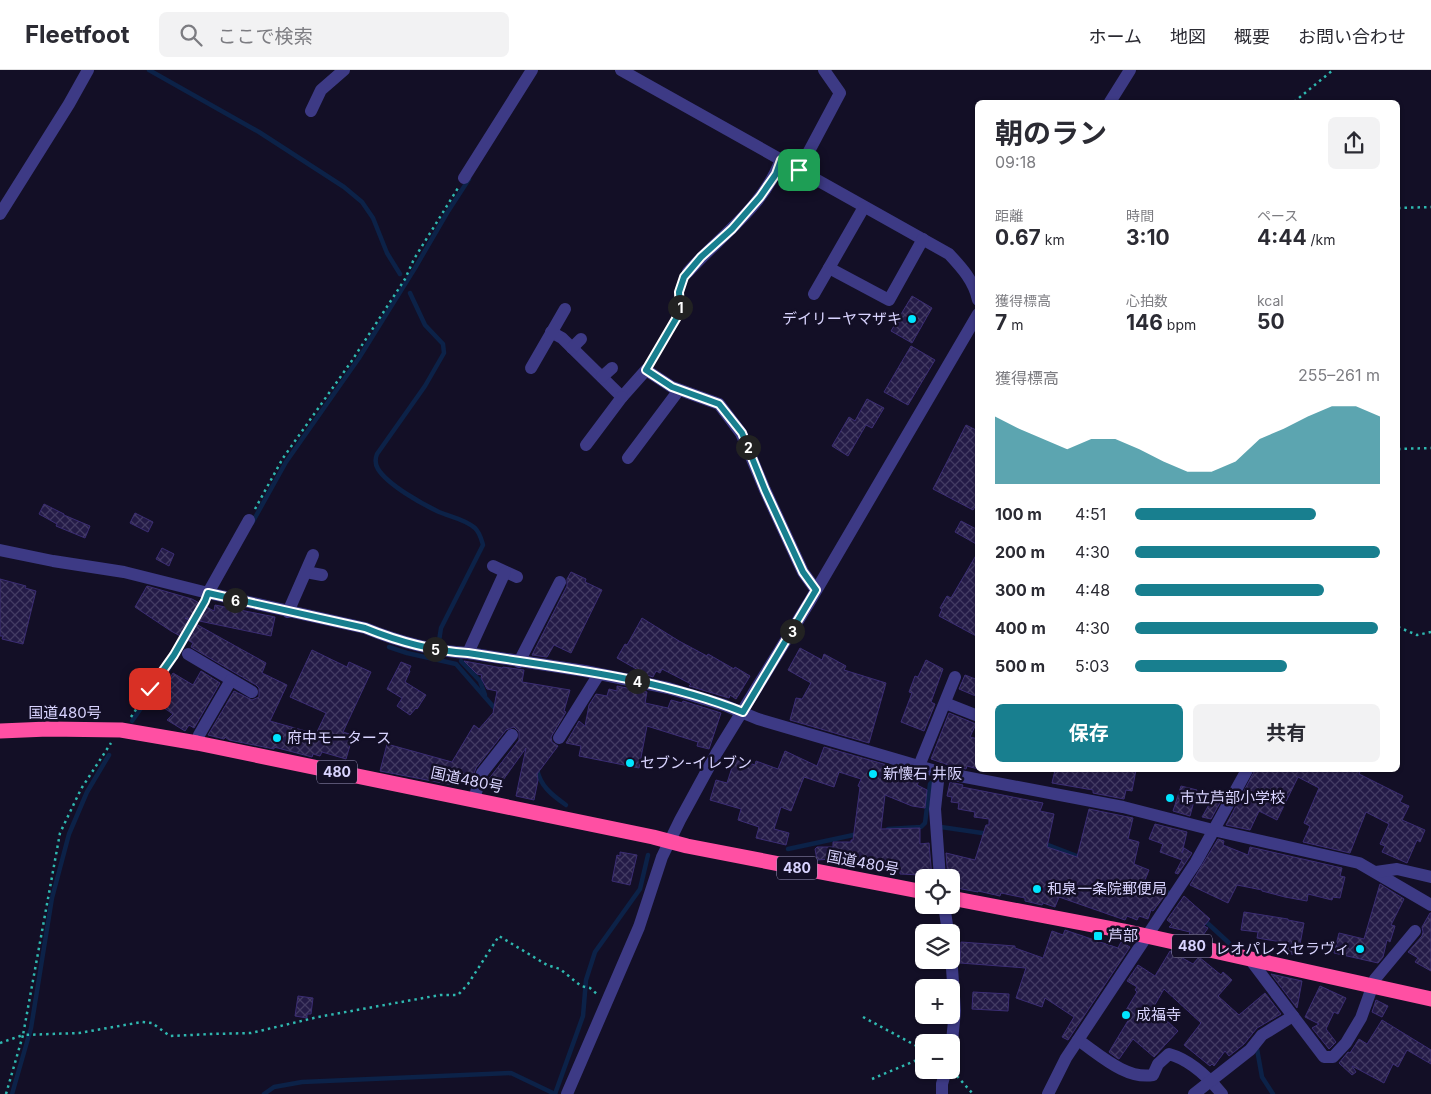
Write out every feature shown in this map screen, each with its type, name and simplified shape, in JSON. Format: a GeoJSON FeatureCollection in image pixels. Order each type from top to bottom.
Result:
{"type":"FeatureCollection","features":[{"type":"Feature","properties":{"kind":"highway","name":"国道480号"},"geometry":{"type":"LineString","coordinates":[[0,731],[48,729],[121,730],[197,743],[474,799],[687,846],[915,890]]}},
{"type":"Feature","properties":{"kind":"highway","name":"480"},"geometry":{"type":"LineString","coordinates":[[960,900],[1147,936],[1431,999]]}},
{"type":"Feature","properties":{"kind":"street"},"geometry":{"type":"LineString","coordinates":[[0,214],[69,104],[88,70]]}},
{"type":"Feature","properties":{"kind":"street"},"geometry":{"type":"LineString","coordinates":[[311,111],[321,90],[344,70]]}},
{"type":"Feature","properties":{"kind":"street"},"geometry":{"type":"LineString","coordinates":[[464,178],[532,70]]}},
{"type":"Feature","properties":{"kind":"street"},"geometry":{"type":"LineString","coordinates":[[621,70],[949,254],[965,271],[975,288]]}},
{"type":"Feature","properties":{"kind":"street"},"geometry":{"type":"LineString","coordinates":[[799,170],[840,93],[824,70]]}},
{"type":"Feature","properties":{"kind":"street"},"geometry":{"type":"LineString","coordinates":[[1111,100],[1130,70]]}},
{"type":"Feature","properties":{"kind":"street"},"geometry":{"type":"LineString","coordinates":[[688,272],[701,257],[732,229],[760,197],[776,174],[781,160]]}},
{"type":"Feature","properties":{"kind":"street"},"geometry":{"type":"LineString","coordinates":[[814,294],[864,207]]}},
{"type":"Feature","properties":{"kind":"street"},"geometry":{"type":"LineString","coordinates":[[829,268],[888,300],[923,240]]}},
{"type":"Feature","properties":{"kind":"street"},"geometry":{"type":"LineString","coordinates":[[531,368],[565,309]]}},
{"type":"Feature","properties":{"kind":"street"},"geometry":{"type":"LineString","coordinates":[[567,1094],[639,927],[662,857],[680,820],[716,754],[816,590],[975,319]]}},
{"type":"Feature","properties":{"kind":"street"},"geometry":{"type":"LineString","coordinates":[[551,332],[562,338],[622,397]]}},
{"type":"Feature","properties":{"kind":"street"},"geometry":{"type":"LineString","coordinates":[[572,348],[581,340]]}},
{"type":"Feature","properties":{"kind":"street"},"geometry":{"type":"LineString","coordinates":[[602,378],[612,368]]}},
{"type":"Feature","properties":{"kind":"street"},"geometry":{"type":"LineString","coordinates":[[586,445],[622,397],[646,370],[679,390],[719,404],[742,433],[765,490],[803,572],[816,590]]}},
{"type":"Feature","properties":{"kind":"street"},"geometry":{"type":"LineString","coordinates":[[628,458],[651,438],[679,390]]}},
{"type":"Feature","properties":{"kind":"street"},"geometry":{"type":"LineString","coordinates":[[208,593],[249,520]]}},
{"type":"Feature","properties":{"kind":"street"},"geometry":{"type":"LineString","coordinates":[[0,550],[53,562],[124,572],[288,612],[365,628],[390,638],[448,652],[468,653],[599,674],[668,688],[724,705],[758,719],[939,772],[1123,807],[1213,830],[1359,863],[1431,905]]}},
{"type":"Feature","properties":{"kind":"street"},"geometry":{"type":"LineString","coordinates":[[288,612],[313,555]]}},
{"type":"Feature","properties":{"kind":"street"},"geometry":{"type":"LineString","coordinates":[[468,653],[490,618],[499,569],[517,577]]}},
{"type":"Feature","properties":{"kind":"street"},"geometry":{"type":"LineString","coordinates":[[306,572],[322,575]]}},
{"type":"Feature","properties":{"kind":"street"},"geometry":{"type":"LineString","coordinates":[[519,662],[560,582]]}},
{"type":"Feature","properties":{"kind":"street"},"geometry":{"type":"LineString","coordinates":[[188,654],[252,692]]}},
{"type":"Feature","properties":{"kind":"street"},"geometry":{"type":"LineString","coordinates":[[559,738],[599,674]]}},
{"type":"Feature","properties":{"kind":"street"},"geometry":{"type":"LineString","coordinates":[[919,766],[955,677]]}},
{"type":"Feature","properties":{"kind":"street"},"geometry":{"type":"LineString","coordinates":[[197,743],[199,735],[231,680]]}},
{"type":"Feature","properties":{"kind":"street"},"geometry":{"type":"LineString","coordinates":[[944,703],[975,715]]}},
{"type":"Feature","properties":{"kind":"street"},"geometry":{"type":"LineString","coordinates":[[474,799],[482,773],[512,735]]}},
{"type":"Feature","properties":{"kind":"street"},"geometry":{"type":"LineString","coordinates":[[939,772],[935,809],[939,869]]}},
{"type":"Feature","properties":{"kind":"street"},"geometry":{"type":"LineString","coordinates":[[1048,1094],[1066,1058],[1178,891],[1246,772]]}},
{"type":"Feature","properties":{"kind":"street"},"geometry":{"type":"LineString","coordinates":[[1376,872],[1396,869],[1431,877]]}},
{"type":"Feature","properties":{"kind":"street"},"geometry":{"type":"LineString","coordinates":[[1249,958],[1324,1057],[1333,1057],[1346,1043],[1361,1018],[1372,986],[1384,966],[1414,931]]}},
{"type":"Feature","properties":{"kind":"street"},"geometry":{"type":"LineString","coordinates":[[952,969],[955,1011],[953,1034]]}},
{"type":"Feature","properties":{"kind":"street"},"geometry":{"type":"LineString","coordinates":[[1194,1094],[1250,1050],[1262,1035],[1293,1016]]}},
{"type":"Feature","properties":{"kind":"street"},"geometry":{"type":"LineString","coordinates":[[1078,1040],[1130,1073],[1146,1076],[1153,1075],[1158,1064],[1169,1054],[1183,1058],[1210,1080],[1222,1094]]}},
{"type":"Feature","properties":{"kind":"street"},"geometry":{"type":"LineString","coordinates":[[942,1094],[942,1084],[947,1079]]}},
{"type":"Feature","properties":{"kind":"path"},"geometry":{"type":"LineString","coordinates":[[1296,100],[1333,70]]}},
{"type":"Feature","properties":{"kind":"path"},"geometry":{"type":"LineString","coordinates":[[249,520],[283,458],[350,362],[399,287],[464,178]]}},
{"type":"Feature","properties":{"kind":"path"},"geometry":{"type":"LineString","coordinates":[[1400,208],[1431,207]]}},
{"type":"Feature","properties":{"kind":"path"},"geometry":{"type":"LineString","coordinates":[[646,370],[680,312],[679,292],[684,277],[688,272]]}},
{"type":"Feature","properties":{"kind":"path"},"geometry":{"type":"LineString","coordinates":[[1400,449],[1431,448]]}},
{"type":"Feature","properties":{"kind":"path"},"geometry":{"type":"LineString","coordinates":[[6,1094],[24,1035],[60,833],[82,789],[114,739],[174,655],[208,593]]}},
{"type":"Feature","properties":{"kind":"path"},"geometry":{"type":"LineString","coordinates":[[1400,628],[1417,635],[1431,632]]}},
{"type":"Feature","properties":{"kind":"path"},"geometry":{"type":"LineString","coordinates":[[0,1043],[24,1035],[79,1033],[142,1022],[152,1023],[170,1036],[251,1033],[318,1017],[440,995],[458,995],[468,984],[500,936],[547,965],[560,969],[581,986],[590,988]]}},
{"type":"Feature","properties":{"kind":"path"},"geometry":{"type":"LineString","coordinates":[[863,1017],[915,1045]]}},
{"type":"Feature","properties":{"kind":"path"},"geometry":{"type":"LineString","coordinates":[[872,1079],[915,1061]]}},
{"type":"Feature","properties":{"kind":"path"},"geometry":{"type":"LineString","coordinates":[[958,1079],[973,1094]]}},
{"type":"Feature","properties":{"kind":"building","name":"デイリーヤマザキ"},"geometry":{"type":"Polygon","coordinates":[[[912,296],[932,308],[912,343],[891,331],[912,296]]]}},
{"type":"Feature","properties":{"kind":"building"},"geometry":{"type":"Polygon","coordinates":[[[911,346],[935,360],[908,405],[884,392],[911,346]]]}},
{"type":"Feature","properties":{"kind":"building"},"geometry":{"type":"Polygon","coordinates":[[[867,399],[884,408],[872,428],[866,425],[848,456],[832,446],[849,417],[855,421],[867,399]]]}},
{"type":"Feature","properties":{"kind":"building"},"geometry":{"type":"Polygon","coordinates":[[[966,425],[975,430],[975,507],[973,510],[933,489],[966,425]]]}},
{"type":"Feature","properties":{"kind":"building"},"geometry":{"type":"Polygon","coordinates":[[[44,504],[90,526],[85,538],[56,526],[57,524],[39,514],[44,504]]]}},
{"type":"Feature","properties":{"kind":"building"},"geometry":{"type":"Polygon","coordinates":[[[135,513],[153,522],[148,532],[130,523],[135,513]]]}},
{"type":"Feature","properties":{"kind":"building"},"geometry":{"type":"Polygon","coordinates":[[[961,521],[975,528],[975,543],[955,532],[961,521]]]}},
{"type":"Feature","properties":{"kind":"building"},"geometry":{"type":"Polygon","coordinates":[[[162,548],[174,554],[169,566],[156,559],[162,548]]]}},
{"type":"Feature","properties":{"kind":"building"},"geometry":{"type":"Polygon","coordinates":[[[975,557],[975,635],[939,616],[942,609],[940,608],[947,596],[951,598],[975,557]]]}},
{"type":"Feature","properties":{"kind":"building"},"geometry":{"type":"Polygon","coordinates":[[[571,572],[586,579],[585,582],[602,590],[571,653],[554,645],[547,657],[532,655],[567,586],[567,579],[571,572]]]}},
{"type":"Feature","properties":{"kind":"building"},"geometry":{"type":"Polygon","coordinates":[[[0,579],[26,586],[25,588],[36,591],[23,644],[2,639],[3,636],[0,636],[0,579]]]}},
{"type":"Feature","properties":{"kind":"building"},"geometry":{"type":"Polygon","coordinates":[[[147,586],[192,599],[214,611],[215,605],[275,617],[271,636],[185,618],[266,663],[262,673],[287,685],[270,721],[316,734],[326,713],[290,697],[312,650],[347,667],[349,662],[371,672],[343,732],[353,735],[346,759],[322,752],[320,756],[313,754],[312,757],[274,747],[274,749],[229,740],[225,737],[224,739],[208,735],[234,691],[252,700],[259,697],[259,688],[191,647],[193,643],[135,607],[147,586]]]}},
{"type":"Feature","properties":{"kind":"building"},"geometry":{"type":"Polygon","coordinates":[[[642,618],[679,641],[750,676],[736,699],[730,695],[729,698],[689,686],[691,684],[662,669],[660,673],[656,671],[653,677],[647,675],[617,658],[625,644],[627,645],[642,618]]]}},
{"type":"Feature","properties":{"kind":"building"},"geometry":{"type":"Polygon","coordinates":[[[800,648],[822,660],[824,654],[846,666],[844,670],[886,683],[869,743],[790,720],[796,698],[802,699],[811,683],[788,670],[800,648]]]}},
{"type":"Feature","properties":{"kind":"building"},"geometry":{"type":"Polygon","coordinates":[[[926,660],[943,669],[931,702],[935,704],[924,731],[901,722],[912,693],[909,692],[915,676],[918,677],[926,660]]]}},
{"type":"Feature","properties":{"kind":"building"},"geometry":{"type":"Polygon","coordinates":[[[464,661],[524,670],[522,682],[570,690],[564,711],[566,712],[551,737],[552,742],[558,746],[537,774],[538,780],[534,800],[516,796],[526,748],[498,787],[488,780],[519,740],[519,732],[514,727],[506,730],[476,768],[470,784],[456,780],[453,785],[380,771],[387,744],[452,762],[474,725],[479,729],[493,713],[497,691],[487,689],[481,678],[482,675],[477,674],[464,661]]]}},
{"type":"Feature","properties":{"kind":"building"},"geometry":{"type":"Polygon","coordinates":[[[401,662],[411,666],[405,682],[426,695],[417,709],[410,715],[397,706],[402,698],[387,689],[401,662]]]}},
{"type":"Feature","properties":{"kind":"building"},"geometry":{"type":"Polygon","coordinates":[[[201,671],[220,683],[194,728],[189,725],[185,731],[167,720],[173,714],[155,702],[173,673],[193,685],[201,671]]]}},
{"type":"Feature","properties":{"kind":"building"},"geometry":{"type":"Polygon","coordinates":[[[965,675],[975,679],[975,696],[959,689],[965,675]]]}},
{"type":"Feature","properties":{"kind":"building"},"geometry":{"type":"Polygon","coordinates":[[[617,686],[647,692],[645,703],[668,708],[671,700],[682,703],[683,701],[721,713],[709,749],[697,746],[698,742],[647,726],[639,768],[579,756],[581,746],[566,743],[579,721],[585,726],[589,705],[596,694],[607,696],[609,689],[617,691],[617,686]]]}},
{"type":"Feature","properties":{"kind":"building"},"geometry":{"type":"Polygon","coordinates":[[[949,713],[975,724],[970,737],[975,738],[975,768],[967,766],[966,769],[951,766],[931,759],[949,713]]]}},
{"type":"Feature","properties":{"kind":"building"},"geometry":{"type":"Polygon","coordinates":[[[824,747],[887,765],[885,775],[903,782],[908,771],[922,775],[917,785],[927,790],[925,808],[912,806],[885,795],[881,829],[920,828],[920,844],[929,843],[931,869],[915,869],[915,875],[900,874],[900,868],[870,870],[870,862],[833,863],[833,859],[817,860],[815,849],[817,847],[833,847],[833,842],[851,842],[853,840],[860,787],[858,786],[861,779],[839,772],[834,787],[804,777],[791,811],[781,807],[774,829],[789,833],[786,845],[756,838],[759,827],[738,820],[741,809],[710,800],[716,780],[727,783],[735,758],[755,765],[756,761],[778,769],[785,751],[817,766],[824,747]]]}},
{"type":"Feature","properties":{"kind":"building"},"geometry":{"type":"Polygon","coordinates":[[[1055,772],[1136,772],[1132,791],[1126,790],[1124,799],[1093,793],[1093,790],[1052,783],[1055,772]]]}},
{"type":"Feature","properties":{"kind":"building"},"geometry":{"type":"Polygon","coordinates":[[[1254,772],[1360,772],[1359,774],[1403,796],[1400,802],[1409,806],[1402,820],[1425,830],[1420,842],[1417,840],[1407,863],[1382,852],[1385,846],[1380,844],[1389,824],[1366,812],[1350,853],[1303,842],[1310,826],[1304,823],[1319,788],[1298,777],[1277,820],[1259,811],[1250,830],[1226,825],[1254,772]]]}},
{"type":"Feature","properties":{"kind":"building"},"geometry":{"type":"Polygon","coordinates":[[[950,782],[963,785],[962,787],[1043,803],[1040,811],[1054,814],[1047,847],[1077,857],[1089,809],[1133,818],[1128,839],[1139,842],[1134,864],[1149,870],[1143,885],[1165,895],[1153,911],[1151,910],[1148,919],[1139,916],[1137,920],[1127,916],[1125,920],[1059,897],[1055,907],[1043,903],[1042,905],[1025,901],[1025,898],[1001,893],[1000,896],[960,889],[960,869],[947,869],[946,853],[975,860],[986,825],[989,825],[989,819],[974,817],[975,812],[958,809],[959,803],[951,802],[952,797],[947,796],[950,782]]]}},
{"type":"Feature","properties":{"kind":"building"},"geometry":{"type":"Polygon","coordinates":[[[1181,786],[1197,790],[1190,816],[1173,811],[1181,786]]]}},
{"type":"Feature","properties":{"kind":"building"},"geometry":{"type":"Polygon","coordinates":[[[1214,796],[1222,799],[1211,819],[1202,817],[1214,796]]]}},
{"type":"Feature","properties":{"kind":"building"},"geometry":{"type":"Polygon","coordinates":[[[1155,824],[1187,832],[1182,853],[1184,848],[1192,853],[1178,874],[1175,873],[1182,860],[1160,852],[1163,844],[1149,839],[1155,824]]]}},
{"type":"Feature","properties":{"kind":"building"},"geometry":{"type":"Polygon","coordinates":[[[1218,839],[1224,841],[1223,845],[1248,855],[1250,847],[1342,868],[1340,876],[1345,877],[1340,898],[1333,897],[1332,900],[1308,894],[1307,901],[1237,885],[1228,903],[1190,885],[1218,839]]]}},
{"type":"Feature","properties":{"kind":"building"},"geometry":{"type":"Polygon","coordinates":[[[620,852],[637,855],[630,885],[612,881],[617,855],[620,856],[620,852]]]}},
{"type":"Feature","properties":{"kind":"building"},"geometry":{"type":"Polygon","coordinates":[[[1380,884],[1404,899],[1391,925],[1395,926],[1390,942],[1387,940],[1383,957],[1378,963],[1334,953],[1339,933],[1364,939],[1380,884]]]}},
{"type":"Feature","properties":{"kind":"building"},"geometry":{"type":"Polygon","coordinates":[[[1184,896],[1210,919],[1204,926],[1208,928],[1201,938],[1189,935],[1190,932],[1169,927],[1172,924],[1167,920],[1184,896]]]}},
{"type":"Feature","properties":{"kind":"building"},"geometry":{"type":"Polygon","coordinates":[[[1244,912],[1304,923],[1298,955],[1286,953],[1288,943],[1257,938],[1258,932],[1241,930],[1244,912]]]}},
{"type":"Feature","properties":{"kind":"building"},"geometry":{"type":"Polygon","coordinates":[[[1430,913],[1431,971],[1415,962],[1418,958],[1408,952],[1422,936],[1422,927],[1430,913]]]}},
{"type":"Feature","properties":{"kind":"building"},"geometry":{"type":"Polygon","coordinates":[[[1065,930],[1118,948],[1121,942],[1130,947],[1068,1040],[1062,1037],[1074,1017],[1045,998],[1042,1007],[1016,998],[1026,968],[960,963],[961,942],[1015,946],[1015,948],[1043,958],[1052,931],[1063,935],[1065,930]]]}},
{"type":"Feature","properties":{"kind":"building"},"geometry":{"type":"Polygon","coordinates":[[[1170,951],[1193,964],[1199,957],[1221,975],[1223,972],[1232,980],[1218,996],[1239,1015],[1265,993],[1281,1014],[1257,1028],[1244,1044],[1229,1056],[1225,1051],[1214,1066],[1212,1064],[1210,1066],[1184,1045],[1201,1023],[1164,989],[1153,1008],[1178,1031],[1154,1057],[1133,1039],[1119,1059],[1117,1058],[1109,1052],[1129,1019],[1123,1015],[1137,992],[1135,990],[1137,987],[1127,981],[1138,965],[1155,976],[1170,951]]]}},
{"type":"Feature","properties":{"kind":"building"},"geometry":{"type":"Polygon","coordinates":[[[1271,974],[1302,981],[1297,1008],[1271,974]]]}},
{"type":"Feature","properties":{"kind":"building"},"geometry":{"type":"Polygon","coordinates":[[[1320,986],[1346,998],[1338,1014],[1334,1012],[1326,1029],[1336,1042],[1329,1049],[1312,1028],[1319,1024],[1305,1017],[1320,986]]]}},
{"type":"Feature","properties":{"kind":"building"},"geometry":{"type":"Polygon","coordinates":[[[973,992],[1009,994],[1008,1011],[972,1009],[973,992]]]}},
{"type":"Feature","properties":{"kind":"building"},"geometry":{"type":"Polygon","coordinates":[[[298,996],[313,998],[311,1014],[307,1014],[307,1018],[295,1016],[298,996]]]}},
{"type":"Feature","properties":{"kind":"building"},"geometry":{"type":"Polygon","coordinates":[[[1376,1000],[1388,1006],[1382,1017],[1372,1012],[1376,1000]]]}},
{"type":"Feature","properties":{"kind":"building"},"geometry":{"type":"Polygon","coordinates":[[[1382,1020],[1431,1050],[1431,1064],[1407,1050],[1398,1067],[1393,1064],[1384,1083],[1352,1066],[1356,1072],[1352,1075],[1339,1063],[1348,1052],[1350,1053],[1359,1039],[1367,1044],[1382,1020]]]}},
{"type":"Feature","properties":{"kind":"waterway"},"geometry":{"type":"LineString","coordinates":[[149,70],[259,132],[344,187],[362,202],[373,218],[387,253],[400,274]]}},
{"type":"Feature","properties":{"kind":"waterway"},"geometry":{"type":"LineString","coordinates":[[252,523],[286,462],[359,358],[469,179]]}},
{"type":"Feature","properties":{"kind":"waterway"},"geometry":{"type":"LineString","coordinates":[[410,293],[425,325],[443,344],[444,353],[425,386],[377,454],[376,465],[389,481],[406,494],[439,512],[471,525],[478,532],[483,545],[441,628],[439,641],[442,644]]}},
{"type":"Feature","properties":{"kind":"waterway"},"geometry":{"type":"LineString","coordinates":[[132,721],[168,670],[189,635]]}},
{"type":"Feature","properties":{"kind":"waterway"},"geometry":{"type":"LineString","coordinates":[[389,647],[456,664],[498,712]]}},
{"type":"Feature","properties":{"kind":"waterway"},"geometry":{"type":"LineString","coordinates":[[461,661],[480,681],[485,695]]}},
{"type":"Feature","properties":{"kind":"waterway"},"geometry":{"type":"LineString","coordinates":[[12,1094],[31,1028],[52,898],[69,834],[87,792],[109,755]]}},
{"type":"Feature","properties":{"kind":"waterway"},"geometry":{"type":"LineString","coordinates":[[537,769],[541,780],[551,794],[566,805]]}},
{"type":"Feature","properties":{"kind":"waterway"},"geometry":{"type":"LineString","coordinates":[[888,829],[921,827],[925,823],[930,784],[933,781]]}},
{"type":"Feature","properties":{"kind":"waterway"},"geometry":{"type":"LineString","coordinates":[[941,827],[989,834]]}},
{"type":"Feature","properties":{"kind":"waterway"},"geometry":{"type":"LineString","coordinates":[[788,849],[858,834]]}},
{"type":"Feature","properties":{"kind":"waterway"},"geometry":{"type":"LineString","coordinates":[[1043,843],[1082,858]]}},
{"type":"Feature","properties":{"kind":"waterway"},"geometry":{"type":"LineString","coordinates":[[555,1094],[583,1016],[586,980],[595,952],[640,889],[648,855]]}},
{"type":"Feature","properties":{"kind":"waterway"},"geometry":{"type":"LineString","coordinates":[[1138,880],[1172,894]]}},
{"type":"Feature","properties":{"kind":"waterway"},"geometry":{"type":"LineString","coordinates":[[1203,919],[1229,943]]}},
{"type":"Feature","properties":{"kind":"waterway"},"geometry":{"type":"LineString","coordinates":[[1257,1049],[1262,1077],[1273,1094]]}},
{"type":"Feature","properties":{"kind":"waterway"},"geometry":{"type":"LineString","coordinates":[[264,1094],[274,1087],[302,1082],[511,1073],[555,1094]]}},
{"type":"Feature","properties":{"kind":"place","name":"デイリーヤマザキ"},"geometry":{"type":"Point","coordinates":[912,319]}},
{"type":"Feature","properties":{"kind":"place","name":"府中モータース"},"geometry":{"type":"Point","coordinates":[277,738]}},
{"type":"Feature","properties":{"kind":"place","name":"セブン-イレブン"},"geometry":{"type":"Point","coordinates":[630,763]}},
{"type":"Feature","properties":{"kind":"place","name":"新懐石 井阪"},"geometry":{"type":"Point","coordinates":[873,774]}},
{"type":"Feature","properties":{"kind":"place","name":"市立芦部小学校"},"geometry":{"type":"Point","coordinates":[1170,798]}},
{"type":"Feature","properties":{"kind":"place","name":"和泉一条院郵便局"},"geometry":{"type":"Point","coordinates":[1037,889]}},
{"type":"Feature","properties":{"kind":"place","name":"芦部"},"geometry":{"type":"Point","coordinates":[1098,936]}},
{"type":"Feature","properties":{"kind":"place","name":"レオパレスセラヴィ"},"geometry":{"type":"Point","coordinates":[1360,949]}},
{"type":"Feature","properties":{"kind":"place","name":"成福寺"},"geometry":{"type":"Point","coordinates":[1126,1015]}},
{"type":"Feature","properties":{"kind":"route"},"geometry":{"type":"LineString","coordinates":[[150,689],[174,655],[208,593],[365,628],[390,638],[448,652],[468,653],[585,671],[668,688],[743,712],[816,590],[803,572],[765,490],[742,433],[719,404],[672,387],[646,370],[680,312],[679,292],[684,277],[701,257],[732,229],[760,197],[776,174],[781,160],[799,170]]}}]}
